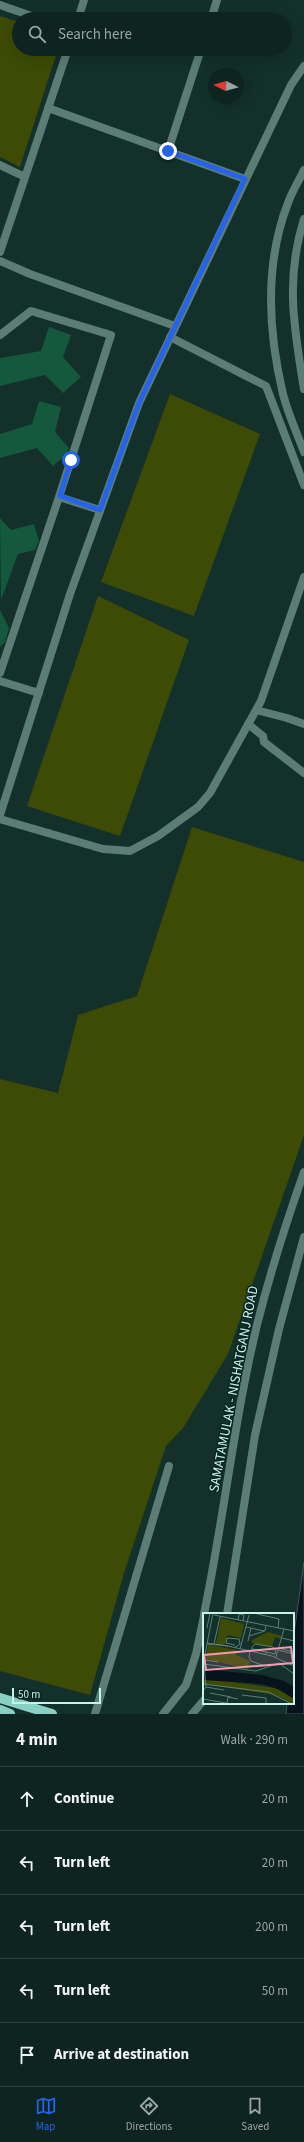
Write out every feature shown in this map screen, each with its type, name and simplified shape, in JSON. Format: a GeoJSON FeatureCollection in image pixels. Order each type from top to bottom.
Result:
{"type":"FeatureCollection","features":[{"type":"Feature","properties":{"kind":"main road"},"geometry":{"type":"LineString","coordinates":[[0,1698],[52,1714]]}},
{"type":"Feature","properties":{"kind":"main road"},"geometry":{"type":"LineString","coordinates":[[0,1710],[10,1714]]}},
{"type":"Feature","properties":{"kind":"street"},"geometry":{"type":"LineString","coordinates":[[80,12],[84,0]]}},
{"type":"Feature","properties":{"kind":"street"},"geometry":{"type":"LineString","coordinates":[[213,12],[217,0]]}},
{"type":"Feature","properties":{"kind":"street"},"geometry":{"type":"LineString","coordinates":[[0,5],[20,12]]}},
{"type":"Feature","properties":{"kind":"street"},"geometry":{"type":"LineString","coordinates":[[0,252],[66,56]]}},
{"type":"Feature","properties":{"kind":"street"},"geometry":{"type":"LineString","coordinates":[[168,151],[199,56]]}},
{"type":"Feature","properties":{"kind":"street"},"geometry":{"type":"LineString","coordinates":[[0,815],[70,594],[139,403],[291,85],[304,66]]}},
{"type":"Feature","properties":{"kind":"street"},"geometry":{"type":"LineString","coordinates":[[48,108],[245,179]]}},
{"type":"Feature","properties":{"kind":"street"},"geometry":{"type":"LineString","coordinates":[[0,165],[25,177]]}},
{"type":"Feature","properties":{"kind":"street"},"geometry":{"type":"LineString","coordinates":[[304,170],[288,202],[275,245],[270,287],[272,330],[284,395],[304,452]]}},
{"type":"Feature","properties":{"kind":"street"},"geometry":{"type":"LineString","coordinates":[[304,219],[292,267],[293,327],[304,389]]}},
{"type":"Feature","properties":{"kind":"street"},"geometry":{"type":"LineString","coordinates":[[0,261],[30,274],[175,326]]}},
{"type":"Feature","properties":{"kind":"street"},"geometry":{"type":"LineString","coordinates":[[0,335],[31,311],[111,335],[60,496],[0,672]]}},
{"type":"Feature","properties":{"kind":"street"},"geometry":{"type":"LineString","coordinates":[[170,337],[266,386],[304,485]]}},
{"type":"Feature","properties":{"kind":"street"},"geometry":{"type":"LineString","coordinates":[[60,496],[100,510]]}},
{"type":"Feature","properties":{"kind":"street"},"geometry":{"type":"LineString","coordinates":[[0,819],[103,849],[130,851],[158,836],[198,807],[210,793],[261,701],[304,577]]}},
{"type":"Feature","properties":{"kind":"street"},"geometry":{"type":"LineString","coordinates":[[0,681],[39,693]]}},
{"type":"Feature","properties":{"kind":"street"},"geometry":{"type":"LineString","coordinates":[[256,710],[304,724]]}},
{"type":"Feature","properties":{"kind":"street"},"geometry":{"type":"LineString","coordinates":[[248,724],[263,736],[264,742],[304,773]]}},
{"type":"Feature","properties":{"kind":"street","name":"SAMATAMULAK - NISHATGANJ ROAD"},"geometry":{"type":"LineString","coordinates":[[204,1613],[236,1431],[257,1327],[275,1255],[304,1172]]}},
{"type":"Feature","properties":{"kind":"street"},"geometry":{"type":"LineString","coordinates":[[228,1613],[255,1435],[278,1329],[304,1237]]}},
{"type":"Feature","properties":{"kind":"street"},"geometry":{"type":"LineString","coordinates":[[96,1714],[170,1466]]}},
{"type":"Feature","properties":{"kind":"street","name":"SAMATAMULAK - NISHATGANJ ROAD"},"geometry":{"type":"LineString","coordinates":[[164,1714],[186,1685],[196,1654],[203,1620]]}},
{"type":"Feature","properties":{"kind":"street"},"geometry":{"type":"LineString","coordinates":[[192,1714],[203,1701]]}},
{"type":"Feature","properties":{"kind":"green space"},"geometry":{"type":"Polygon","coordinates":[[[0,16],[12,20],[12,56],[56,56],[20,167],[0,157],[0,16]]]}},
{"type":"Feature","properties":{"kind":"green space"},"geometry":{"type":"Polygon","coordinates":[[[170,394],[260,434],[194,616],[101,582],[170,394]]]}},
{"type":"Feature","properties":{"kind":"green space"},"geometry":{"type":"Polygon","coordinates":[[[98,596],[189,640],[120,836],[27,806],[98,596]]]}},
{"type":"Feature","properties":{"kind":"green space"},"geometry":{"type":"Polygon","coordinates":[[[192,827],[304,862],[304,1135],[228,1354],[183,1428],[166,1446],[124,1573],[90,1695],[0,1671],[0,1079],[58,1093],[78,1015],[137,996],[192,827]]]}},
{"type":"Feature","properties":{"kind":"shaded area"},"geometry":{"type":"Polygon","coordinates":[[[304,1562],[304,1714],[286,1714],[287,1704],[294,1704],[294,1634],[304,1562]]]}},
{"type":"Feature","properties":{"kind":"building"},"geometry":{"type":"Polygon","coordinates":[[[49,327],[71,335],[63,357],[81,377],[63,393],[45,375],[0,386],[0,358],[41,351],[49,327]]]}},
{"type":"Feature","properties":{"kind":"building"},"geometry":{"type":"Polygon","coordinates":[[[39,401],[61,407],[55,432],[69,448],[67,454],[53,466],[37,448],[0,458],[0,434],[32,424],[39,401]]]}},
{"type":"Feature","properties":{"kind":"building"},"geometry":{"type":"Polygon","coordinates":[[[0,518],[11,530],[34,524],[39,541],[35,550],[18,554],[1,600],[0,518]]]}},
{"type":"Feature","properties":{"kind":"building"},"geometry":{"type":"Polygon","coordinates":[[[0,610],[9,628],[5,642],[0,647],[0,610]]]}},
{"type":"Feature","properties":{"kind":"route"},"geometry":{"type":"LineString","coordinates":[[71,460],[60,496],[100,510],[139,403],[245,179],[168,151]]}}]}
